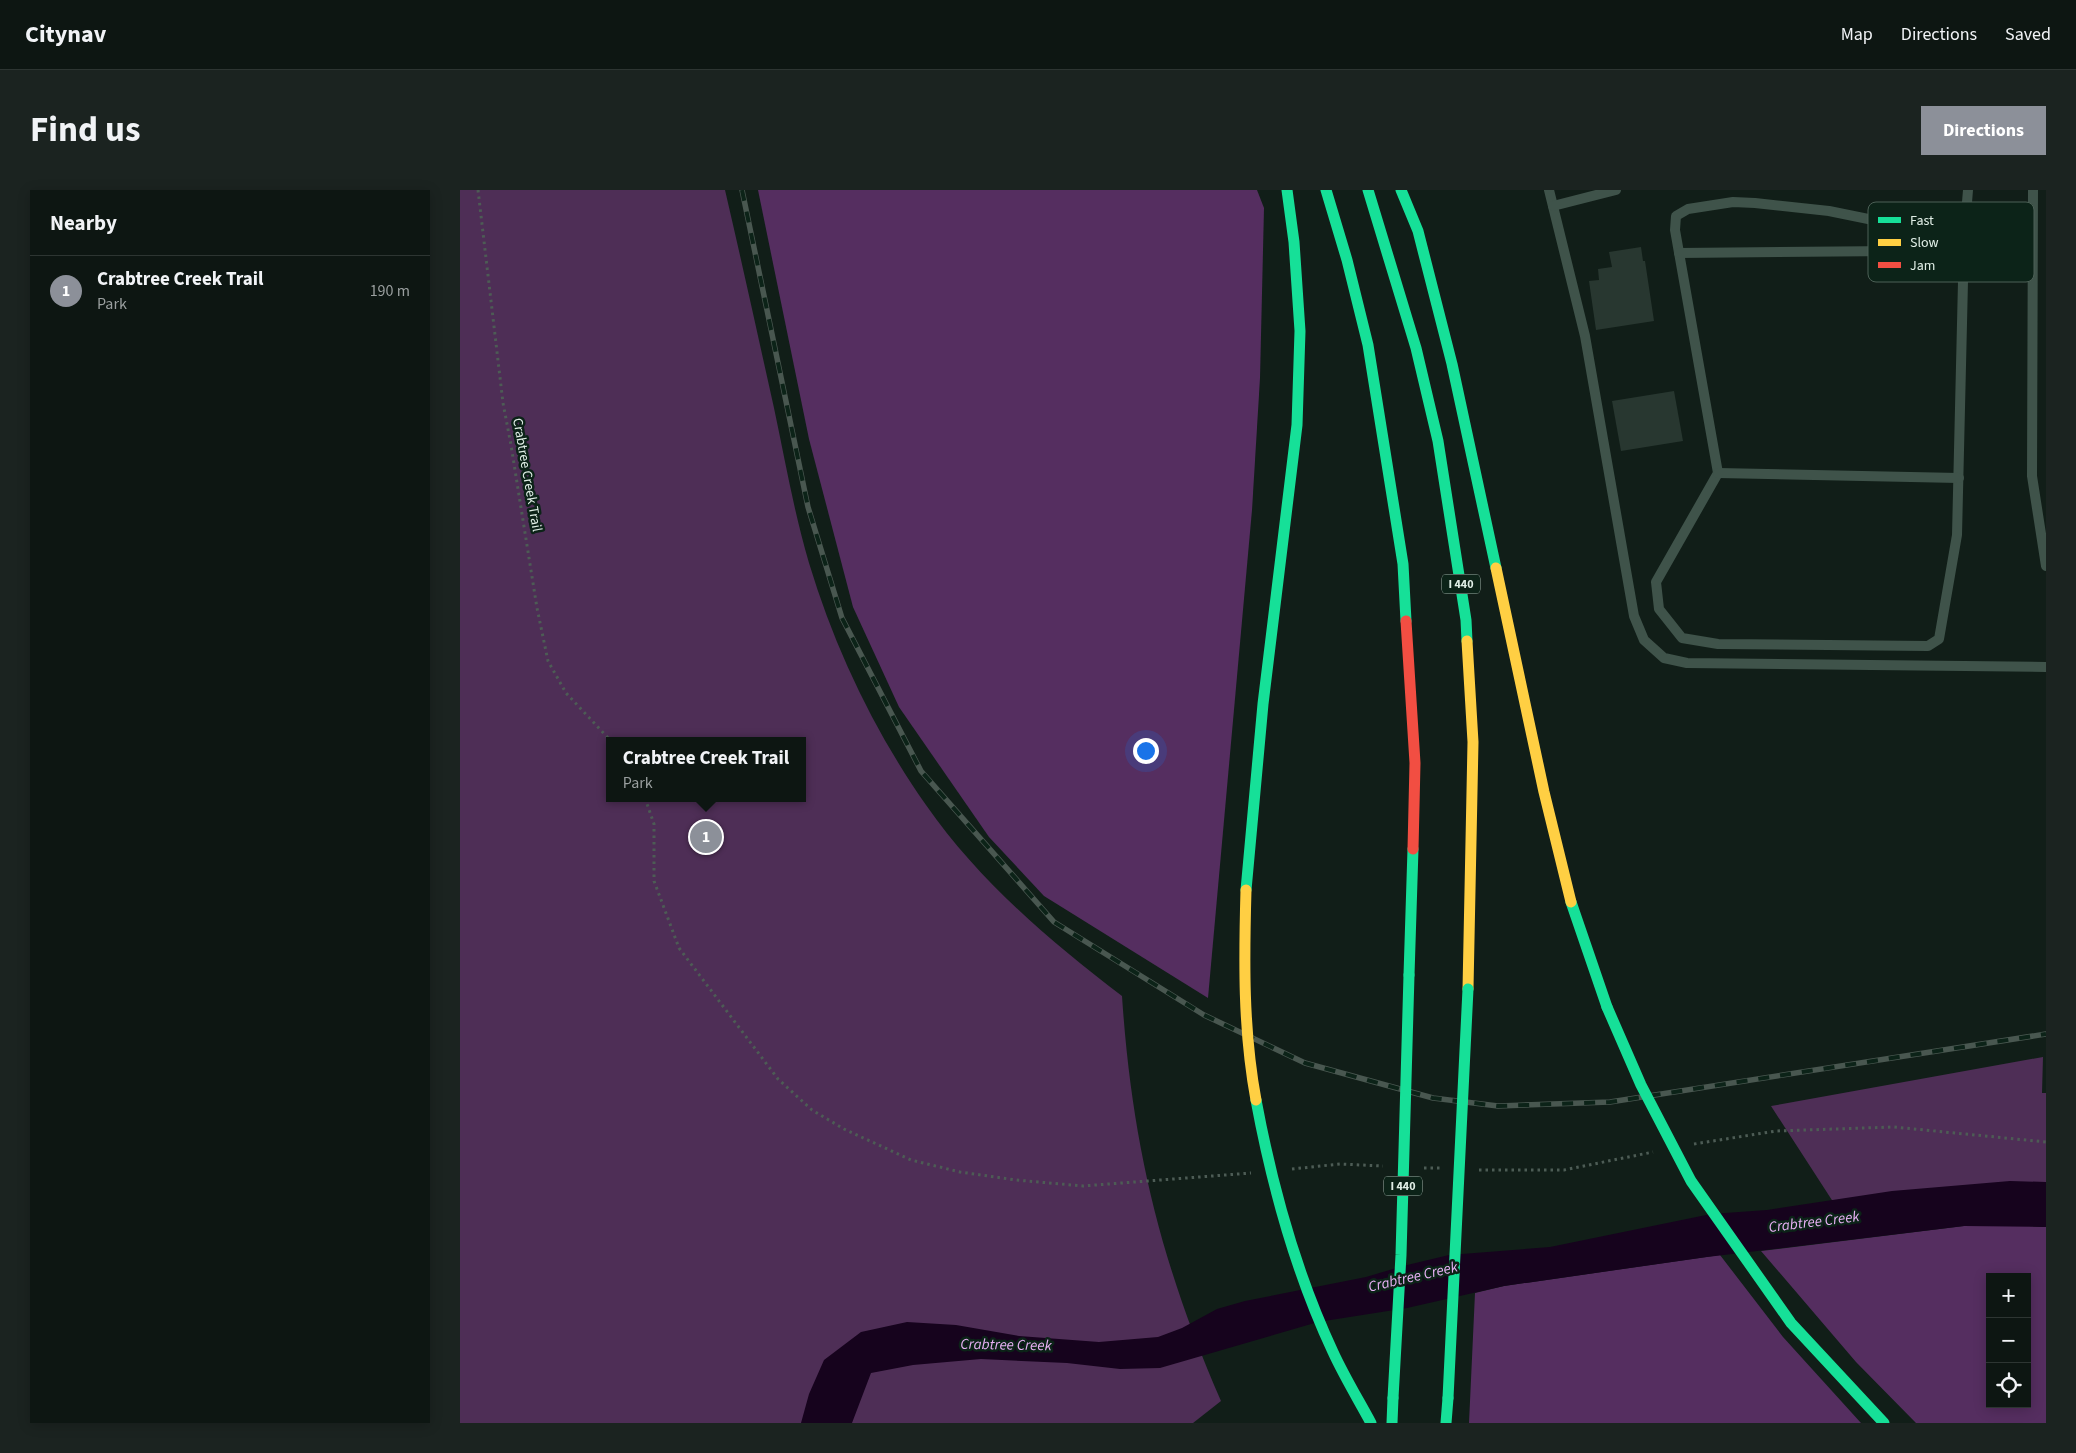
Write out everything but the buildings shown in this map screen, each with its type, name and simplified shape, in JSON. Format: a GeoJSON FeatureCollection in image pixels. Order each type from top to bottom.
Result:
{"type":"FeatureCollection","features":[{"type":"Feature","properties":{"kind":"highway"},"geometry":{"type":"LineString","coordinates":[[1287,190],[1294,242],[1300,331],[1297,425],[1263,704],[1246,890],[1243,976],[1251,1074],[1268,1164],[1304,1280],[1333,1352],[1371,1423]]}},
{"type":"Feature","properties":{"kind":"highway","name":"I 440"},"geometry":{"type":"LineString","coordinates":[[1326,190],[1347,260],[1368,345],[1403,564],[1415,763],[1401,1255],[1392,1423]]}},
{"type":"Feature","properties":{"kind":"highway","name":"I 440"},"geometry":{"type":"LineString","coordinates":[[1368,190],[1416,348],[1438,441],[1466,620],[1473,742],[1468,989],[1446,1423]]}},
{"type":"Feature","properties":{"kind":"highway"},"geometry":{"type":"LineString","coordinates":[[1401,190],[1418,231],[1452,364],[1542,782],[1569,897],[1607,1007],[1641,1086],[1691,1181],[1790,1323],[1884,1423]]}},
{"type":"Feature","properties":{"kind":"lane"},"geometry":{"type":"LineString","coordinates":[[1548,190],[1585,336],[1620,524],[1634,616],[1644,640],[1664,658],[1687,663],[2046,667]]}},
{"type":"Feature","properties":{"kind":"lane"},"geometry":{"type":"LineString","coordinates":[[1553,206],[1616,190]]}},
{"type":"Feature","properties":{"kind":"lane"},"geometry":{"type":"LineString","coordinates":[[1868,219],[1829,211],[1733,202],[1688,208],[1676,216],[1675,230],[1718,473],[1656,582],[1659,610],[1682,638],[1718,644],[1928,646],[1939,639],[1957,535],[1964,282]]}},
{"type":"Feature","properties":{"kind":"lane"},"geometry":{"type":"LineString","coordinates":[[1679,253],[1868,251]]}},
{"type":"Feature","properties":{"kind":"lane"},"geometry":{"type":"LineString","coordinates":[[2033,282],[2032,476],[2046,566]]}},
{"type":"Feature","properties":{"kind":"lane"},"geometry":{"type":"LineString","coordinates":[[1718,473],[1958,478]]}},
{"type":"Feature","properties":{"kind":"path","name":"Crabtree Creek Trail"},"geometry":{"type":"LineString","coordinates":[[478,190],[503,403],[537,608],[548,661],[566,693],[607,737]]}},
{"type":"Feature","properties":{"kind":"shaded area"},"geometry":{"type":"Polygon","coordinates":[[[460,190],[725,190],[790,486],[809,563],[831,627],[873,719],[889,748],[926,805],[969,859],[1016,908],[1122,996],[1133,1103],[1153,1203],[1182,1301],[1221,1401],[1193,1423],[460,1423],[460,190]]]}},
{"type":"Feature","properties":{"kind":"shaded area"},"geometry":{"type":"Polygon","coordinates":[[[758,190],[1257,190],[1264,208],[1260,378],[1252,510],[1208,998],[1044,896],[989,837],[899,707],[853,607],[809,439],[758,190]]]}},
{"type":"Feature","properties":{"kind":"shaded area"},"geometry":{"type":"Polygon","coordinates":[[[2043,1057],[2042,1093],[2046,1093],[2046,1208],[1839,1211],[1771,1106],[2043,1057]]]}},
{"type":"Feature","properties":{"kind":"shaded area"},"geometry":{"type":"Polygon","coordinates":[[[2010,1225],[2046,1227],[2046,1423],[1916,1423],[1856,1362],[1761,1251],[1964,1226],[2010,1225]]]}},
{"type":"Feature","properties":{"kind":"shaded area"},"geometry":{"type":"Polygon","coordinates":[[[1720,1255],[1783,1337],[1861,1423],[1469,1423],[1475,1293],[1504,1286],[1720,1255]]]}},
{"type":"Feature","properties":{"kind":"water","name":"Crabtree Creek"},"geometry":{"type":"Polygon","coordinates":[[[2010,1181],[2046,1182],[2046,1227],[1964,1226],[1707,1257],[1504,1286],[1407,1308],[1318,1322],[1160,1368],[1120,1369],[1067,1363],[981,1359],[913,1365],[871,1373],[852,1423],[801,1423],[809,1394],[824,1360],[861,1332],[907,1322],[956,1325],[1019,1336],[1099,1342],[1158,1337],[1182,1328],[1217,1309],[1245,1301],[1366,1277],[1449,1255],[1550,1247],[1711,1214],[1767,1210],[1892,1191],[2010,1181]]]}},
{"type":"Feature","properties":{"kind":"railway"},"geometry":{"type":"LineString","coordinates":[[742,190],[808,507],[842,618],[921,771],[1054,922],[1204,1015],[1305,1063],[1433,1098],[1498,1106],[1610,1102],[2046,1034]]}},
{"type":"Feature","properties":{"kind":"traffic: fast"},"geometry":{"type":"LineString","coordinates":[[1246,890],[1263,704],[1297,425],[1300,331],[1294,242],[1287,190]]}},
{"type":"Feature","properties":{"kind":"traffic: fast"},"geometry":{"type":"LineString","coordinates":[[1326,190],[1347,260],[1368,345],[1403,564],[1406,621]]}},
{"type":"Feature","properties":{"kind":"traffic: fast"},"geometry":{"type":"LineString","coordinates":[[1368,190],[1416,348],[1438,441],[1466,620],[1467,641]]}},
{"type":"Feature","properties":{"kind":"traffic: fast"},"geometry":{"type":"LineString","coordinates":[[1401,190],[1418,231],[1452,364],[1496,568]]}},
{"type":"Feature","properties":{"kind":"traffic: fast"},"geometry":{"type":"LineString","coordinates":[[1409,975],[1413,849]]}},
{"type":"Feature","properties":{"kind":"traffic: fast"},"geometry":{"type":"LineString","coordinates":[[1571,902],[1607,1007]]}},
{"type":"Feature","properties":{"kind":"traffic: fast"},"geometry":{"type":"LineString","coordinates":[[1393,1398],[1401,1255],[1409,975]]}},
{"type":"Feature","properties":{"kind":"traffic: fast"},"geometry":{"type":"LineString","coordinates":[[1448,1398],[1468,989]]}},
{"type":"Feature","properties":{"kind":"traffic: fast"},"geometry":{"type":"LineString","coordinates":[[1607,1007],[1641,1085],[1691,1181],[1791,1323],[1884,1423]]}},
{"type":"Feature","properties":{"kind":"traffic: fast"},"geometry":{"type":"LineString","coordinates":[[1256,1100],[1278,1197],[1308,1291],[1337,1361],[1371,1423]]}},
{"type":"Feature","properties":{"kind":"traffic: fast"},"geometry":{"type":"LineString","coordinates":[[1392,1423],[1393,1398]]}},
{"type":"Feature","properties":{"kind":"traffic: fast"},"geometry":{"type":"LineString","coordinates":[[1446,1423],[1448,1398]]}},
{"type":"Feature","properties":{"kind":"traffic: slow"},"geometry":{"type":"LineString","coordinates":[[1496,568],[1544,792],[1571,902]]}},
{"type":"Feature","properties":{"kind":"traffic: slow"},"geometry":{"type":"LineString","coordinates":[[1467,641],[1473,742],[1468,989]]}},
{"type":"Feature","properties":{"kind":"traffic: slow"},"geometry":{"type":"LineString","coordinates":[[1246,890],[1245,969],[1247,1021],[1256,1100]]}},
{"type":"Feature","properties":{"kind":"traffic: jam"},"geometry":{"type":"LineString","coordinates":[[1406,621],[1415,763],[1413,849]]}},
{"type":"Feature","properties":{"kind":"place","name":"Crabtree Creek Trail"},"geometry":{"type":"Point","coordinates":[706,837]}}]}
